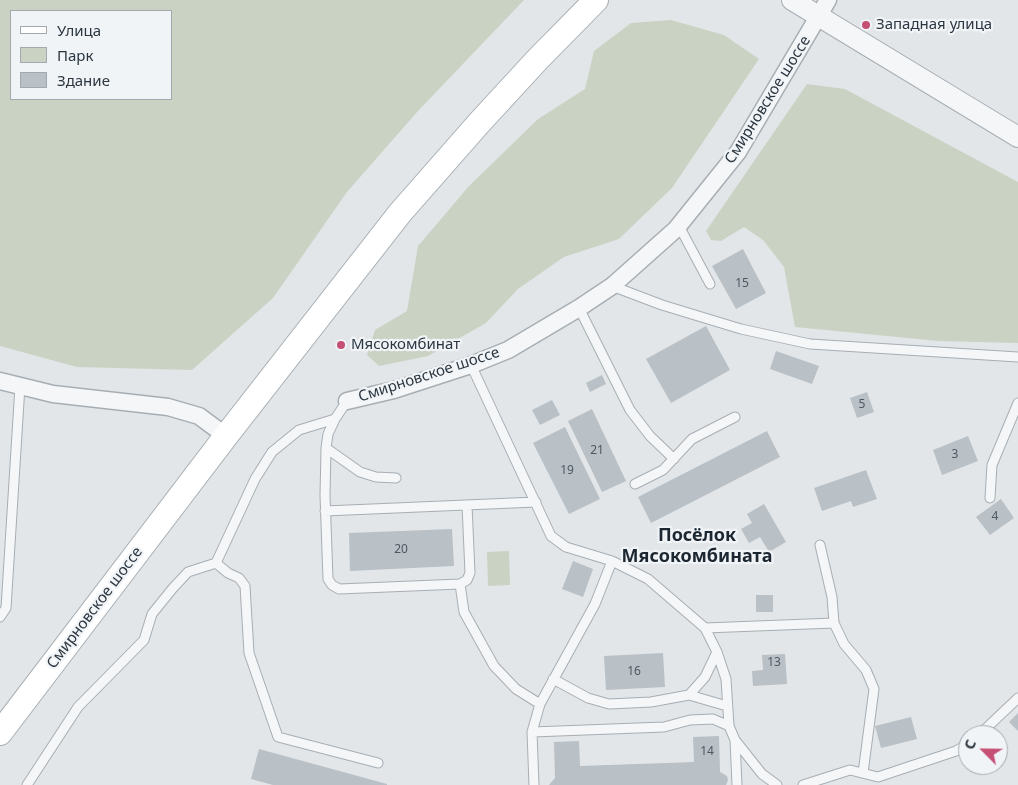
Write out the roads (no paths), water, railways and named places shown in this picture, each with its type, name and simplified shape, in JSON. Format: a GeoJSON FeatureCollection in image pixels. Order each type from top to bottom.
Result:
{"type":"FeatureCollection","features":[{"type":"Feature","properties":{"kind":"main road","name":"Смирновское шоссе"},"geometry":{"type":"LineString","coordinates":[[0,733],[226,436],[400,213],[486,116],[596,0]]}},
{"type":"Feature","properties":{"kind":"street"},"geometry":{"type":"LineString","coordinates":[[792,0],[823,9],[1018,137]]}},
{"type":"Feature","properties":{"kind":"street","name":"Смирновское шоссе"},"geometry":{"type":"LineString","coordinates":[[347,402],[394,390],[471,365],[508,350],[612,286],[679,226],[738,152],[823,9]]}},
{"type":"Feature","properties":{"kind":"street"},"geometry":{"type":"LineString","coordinates":[[0,380],[53,394],[168,407],[199,416],[226,436]]}},
{"type":"Feature","properties":{"kind":"lane"},"geometry":{"type":"LineString","coordinates":[[679,226],[710,284]]}},
{"type":"Feature","properties":{"kind":"lane"},"geometry":{"type":"LineString","coordinates":[[612,286],[662,305],[741,329],[810,344],[1018,357]]}},
{"type":"Feature","properties":{"kind":"lane"},"geometry":{"type":"LineString","coordinates":[[579,308],[630,410],[650,436],[674,458]]}},
{"type":"Feature","properties":{"kind":"lane"},"geometry":{"type":"LineString","coordinates":[[471,365],[551,536],[566,547],[612,562],[648,579],[705,628],[717,652],[726,679],[729,726],[736,740],[762,774],[777,785]]}},
{"type":"Feature","properties":{"kind":"lane"},"geometry":{"type":"LineString","coordinates":[[0,617],[6,608],[20,386]]}},
{"type":"Feature","properties":{"kind":"lane"},"geometry":{"type":"LineString","coordinates":[[347,402],[335,419],[328,434],[326,448],[325,511],[328,579],[332,585],[339,589],[460,584],[467,580],[470,573],[467,505]]}},
{"type":"Feature","properties":{"kind":"lane"},"geometry":{"type":"LineString","coordinates":[[990,498],[992,465],[1018,403]]}},
{"type":"Feature","properties":{"kind":"lane"},"geometry":{"type":"LineString","coordinates":[[635,484],[663,470],[692,439],[735,417]]}},
{"type":"Feature","properties":{"kind":"lane"},"geometry":{"type":"LineString","coordinates":[[27,785],[78,707],[144,640],[152,614],[173,588],[188,572],[216,563],[254,479],[272,452],[299,430],[335,419]]}},
{"type":"Feature","properties":{"kind":"lane"},"geometry":{"type":"LineString","coordinates":[[326,448],[360,472],[376,477],[396,478]]}},
{"type":"Feature","properties":{"kind":"lane"},"geometry":{"type":"LineString","coordinates":[[325,511],[536,502]]}},
{"type":"Feature","properties":{"kind":"lane"},"geometry":{"type":"LineString","coordinates":[[820,545],[832,597],[834,622],[844,644],[866,670],[874,689],[863,773]]}},
{"type":"Feature","properties":{"kind":"lane"},"geometry":{"type":"LineString","coordinates":[[534,785],[532,732],[540,704],[595,604],[612,562]]}},
{"type":"Feature","properties":{"kind":"lane"},"geometry":{"type":"LineString","coordinates":[[216,563],[228,573],[239,578],[245,586],[249,653],[278,737],[378,763]]}},
{"type":"Feature","properties":{"kind":"lane"},"geometry":{"type":"LineString","coordinates":[[460,584],[464,612],[494,666],[516,689],[540,704]]}},
{"type":"Feature","properties":{"kind":"lane"},"geometry":{"type":"LineString","coordinates":[[705,628],[834,622]]}},
{"type":"Feature","properties":{"kind":"lane"},"geometry":{"type":"LineString","coordinates":[[689,695],[705,677],[717,652]]}},
{"type":"Feature","properties":{"kind":"lane"},"geometry":{"type":"LineString","coordinates":[[553,679],[588,698],[609,704],[652,702],[689,695],[727,706]]}},
{"type":"Feature","properties":{"kind":"lane"},"geometry":{"type":"LineString","coordinates":[[990,725],[1018,698]]}},
{"type":"Feature","properties":{"kind":"lane"},"geometry":{"type":"LineString","coordinates":[[532,732],[664,726],[690,720],[713,719],[729,726]]}},
{"type":"Feature","properties":{"kind":"lane"},"geometry":{"type":"LineString","coordinates":[[736,740],[737,785]]}},
{"type":"Feature","properties":{"kind":"lane"},"geometry":{"type":"LineString","coordinates":[[803,785],[850,770],[878,777],[958,750]]}},
{"type":"Feature","properties":{"kind":"place","name":"Западная улица"},"geometry":{"type":"Point","coordinates":[866,25]}},
{"type":"Feature","properties":{"kind":"place","name":"Мясокомбинат"},"geometry":{"type":"Point","coordinates":[341,345]}},
{"type":"Feature","properties":{"kind":"district","name":"Посёлок Мясокомбината"},"geometry":{"type":"Point","coordinates":[697,546]}}]}
